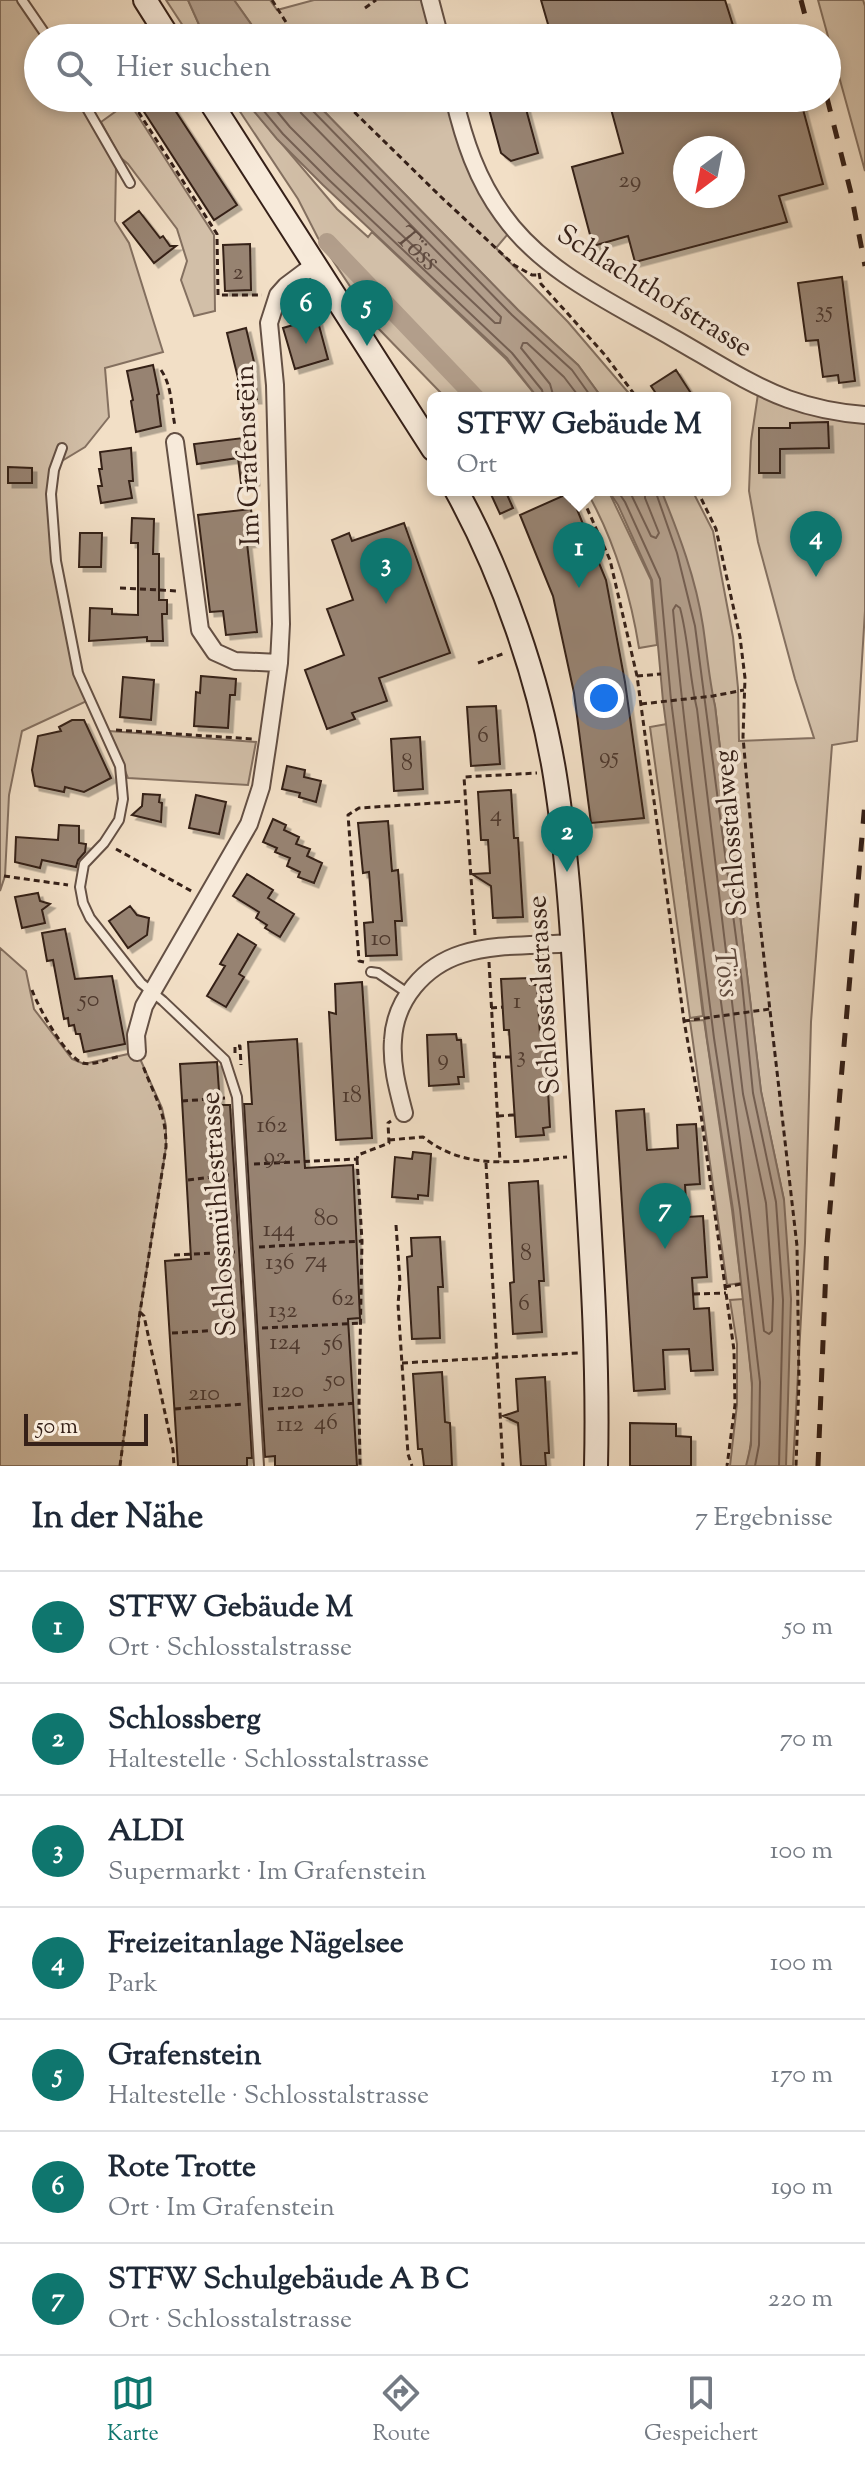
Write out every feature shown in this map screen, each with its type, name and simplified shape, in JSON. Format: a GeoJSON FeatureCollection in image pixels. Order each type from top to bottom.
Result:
{"type":"FeatureCollection","features":[{"type":"Feature","properties":{"kind":"main road"},"geometry":{"type":"LineString","coordinates":[[145,0],[160,24]]}},
{"type":"Feature","properties":{"kind":"main road"},"geometry":{"type":"LineString","coordinates":[[217,112],[427,440]]}},
{"type":"Feature","properties":{"kind":"main road","name":"Schlosstalstrasse"},"geometry":{"type":"LineString","coordinates":[[459,496],[503,595],[522,647],[540,709],[562,826],[597,1352],[596,1466]]}},
{"type":"Feature","properties":{"kind":"street"},"geometry":{"type":"LineString","coordinates":[[430,0],[436,24]]}},
{"type":"Feature","properties":{"kind":"street","name":"Schlachthofstrasse"},"geometry":{"type":"LineString","coordinates":[[458,112],[470,156],[490,196],[524,240],[556,269],[759,387],[820,409],[865,415]]}},
{"type":"Feature","properties":{"kind":"street"},"geometry":{"type":"LineString","coordinates":[[278,295],[314,265]]}},
{"type":"Feature","properties":{"kind":"street","name":"Im Grafenstein"},"geometry":{"type":"LineString","coordinates":[[137,1052],[139,1020],[152,992],[249,824],[261,787],[279,663],[281,624],[275,385],[269,323],[278,295]]}},
{"type":"Feature","properties":{"kind":"street"},"geometry":{"type":"LineString","coordinates":[[175,442],[200,630],[215,652],[235,661],[279,663]]}},
{"type":"Feature","properties":{"kind":"street"},"geometry":{"type":"LineString","coordinates":[[404,1113],[396,1083],[393,1040],[399,1013],[409,994],[431,969],[460,955],[482,950],[572,943]]}},
{"type":"Feature","properties":{"kind":"lane"},"geometry":{"type":"LineString","coordinates":[[22,0],[38,24]]}},
{"type":"Feature","properties":{"kind":"lane"},"geometry":{"type":"LineString","coordinates":[[89,112],[130,183]]}},
{"type":"Feature","properties":{"kind":"lane"},"geometry":{"type":"LineString","coordinates":[[62,448],[54,470],[51,494],[56,561],[78,673],[120,766],[123,790],[119,820],[104,843],[84,864],[80,887],[90,918],[141,983],[152,992]]}},
{"type":"Feature","properties":{"kind":"lane"},"geometry":{"type":"LineString","coordinates":[[371,968],[409,994]]}},
{"type":"Feature","properties":{"kind":"lane","name":"Schlossmühlestrasse"},"geometry":{"type":"LineString","coordinates":[[152,992],[225,1060],[237,1097],[259,1466]]}},
{"type":"Feature","properties":{"kind":"path"},"geometry":{"type":"LineString","coordinates":[[272,0],[287,24]]}},
{"type":"Feature","properties":{"kind":"path"},"geometry":{"type":"LineString","coordinates":[[365,8],[376,0]]}},
{"type":"Feature","properties":{"kind":"path"},"geometry":{"type":"LineString","coordinates":[[138,112],[217,234],[218,295],[278,295]]}},
{"type":"Feature","properties":{"kind":"path"},"geometry":{"type":"LineString","coordinates":[[354,112],[514,265],[538,275],[541,284],[605,355],[633,392]]}},
{"type":"Feature","properties":{"kind":"path"},"geometry":{"type":"LineString","coordinates":[[161,370],[167,379],[174,422]]}},
{"type":"Feature","properties":{"kind":"path"},"geometry":{"type":"LineString","coordinates":[[582,496],[610,560],[637,676],[684,1021],[701,1115],[734,1350],[735,1405],[727,1466]]}},
{"type":"Feature","properties":{"kind":"path","name":"Schlosstalweg"},"geometry":{"type":"LineString","coordinates":[[700,496],[716,529],[740,637],[744,690],[743,737],[757,897],[797,1246],[799,1381],[796,1466]]}},
{"type":"Feature","properties":{"kind":"path"},"geometry":{"type":"LineString","coordinates":[[120,588],[194,591]]}},
{"type":"Feature","properties":{"kind":"path"},"geometry":{"type":"LineString","coordinates":[[478,663],[508,652]]}},
{"type":"Feature","properties":{"kind":"path"},"geometry":{"type":"LineString","coordinates":[[637,676],[661,674]]}},
{"type":"Feature","properties":{"kind":"path"},"geometry":{"type":"LineString","coordinates":[[640,704],[744,690]]}},
{"type":"Feature","properties":{"kind":"path"},"geometry":{"type":"LineString","coordinates":[[103,730],[254,739]]}},
{"type":"Feature","properties":{"kind":"path"},"geometry":{"type":"LineString","coordinates":[[500,1162],[491,1008],[464,777],[539,773]]}},
{"type":"Feature","properties":{"kind":"path"},"geometry":{"type":"LineString","coordinates":[[371,968],[359,961],[348,815],[359,808],[466,801]]}},
{"type":"Feature","properties":{"kind":"path"},"geometry":{"type":"LineString","coordinates":[[104,843],[186,888]]}},
{"type":"Feature","properties":{"kind":"path"},"geometry":{"type":"LineString","coordinates":[[4,876],[80,887]]}},
{"type":"Feature","properties":{"kind":"path"},"geometry":{"type":"LineString","coordinates":[[32,990],[40,1012],[74,1058],[85,1064],[137,1052],[162,1108],[166,1126],[162,1182],[140,1312],[120,1466]]}},
{"type":"Feature","properties":{"kind":"path"},"geometry":{"type":"LineString","coordinates":[[491,1008],[503,1007]]}},
{"type":"Feature","properties":{"kind":"path"},"geometry":{"type":"LineString","coordinates":[[684,1021],[770,1009]]}},
{"type":"Feature","properties":{"kind":"path"},"geometry":{"type":"LineString","coordinates":[[494,1057],[511,1057]]}},
{"type":"Feature","properties":{"kind":"path"},"geometry":{"type":"LineString","coordinates":[[182,1101],[237,1097]]}},
{"type":"Feature","properties":{"kind":"path"},"geometry":{"type":"LineString","coordinates":[[360,1466],[362,1241],[357,1159],[358,1155],[389,1143],[388,1123],[404,1113]]}},
{"type":"Feature","properties":{"kind":"path"},"geometry":{"type":"LineString","coordinates":[[497,1117],[514,1115]]}},
{"type":"Feature","properties":{"kind":"path"},"geometry":{"type":"LineString","coordinates":[[389,1140],[423,1137],[440,1150],[486,1163],[585,1156]]}},
{"type":"Feature","properties":{"kind":"path"},"geometry":{"type":"LineString","coordinates":[[188,1180],[241,1177],[248,1180],[247,1165],[357,1159]]}},
{"type":"Feature","properties":{"kind":"path"},"geometry":{"type":"LineString","coordinates":[[486,1163],[503,1466]]}},
{"type":"Feature","properties":{"kind":"path"},"geometry":{"type":"LineString","coordinates":[[396,1225],[408,1454],[412,1466]]}},
{"type":"Feature","properties":{"kind":"path"},"geometry":{"type":"LineString","coordinates":[[174,1255],[362,1241]]}},
{"type":"Feature","properties":{"kind":"path"},"geometry":{"type":"LineString","coordinates":[[725,1287],[741,1284]]}},
{"type":"Feature","properties":{"kind":"path"},"geometry":{"type":"LineString","coordinates":[[694,1294],[726,1293]]}},
{"type":"Feature","properties":{"kind":"path"},"geometry":{"type":"LineString","coordinates":[[140,1312],[144,1316],[174,1466]]}},
{"type":"Feature","properties":{"kind":"path"},"geometry":{"type":"LineString","coordinates":[[172,1333],[362,1323]]}},
{"type":"Feature","properties":{"kind":"path"},"geometry":{"type":"LineString","coordinates":[[402,1363],[582,1352]]}},
{"type":"Feature","properties":{"kind":"path"},"geometry":{"type":"LineString","coordinates":[[175,1409],[359,1403]]}},
{"type":"Feature","properties":{"kind":"shaded area"},"geometry":{"type":"Polygon","coordinates":[[[0,0],[22,0],[37,24],[24,24],[24,112],[86,112],[116,167],[115,221],[129,243],[163,352],[105,368],[109,417],[85,447],[52,467],[56,561],[73,652],[89,700],[22,731],[9,795],[5,876],[0,891],[0,0]]]}},
{"type":"Feature","properties":{"kind":"shaded area"},"geometry":{"type":"Polygon","coordinates":[[[166,0],[188,0],[199,24],[182,24],[166,0]]]}},
{"type":"Feature","properties":{"kind":"shaded area"},"geometry":{"type":"Polygon","coordinates":[[[234,0],[270,0],[277,10],[314,0],[430,0],[436,24],[251,24],[234,0]]]}},
{"type":"Feature","properties":{"kind":"shaded area"},"geometry":{"type":"Polygon","coordinates":[[[818,0],[863,0],[865,171],[841,84],[841,24],[825,24],[818,0]]]}},
{"type":"Feature","properties":{"kind":"shaded area"},"geometry":{"type":"Polygon","coordinates":[[[115,112],[135,112],[214,235],[215,311],[194,316],[181,280],[187,261],[177,229],[120,157],[101,122],[115,112]]]}},
{"type":"Feature","properties":{"kind":"shaded area"},"geometry":{"type":"Polygon","coordinates":[[[240,112],[255,112],[337,209],[368,237],[372,232],[506,359],[533,392],[440,392],[377,327],[318,238],[298,199],[240,112]]]}},
{"type":"Feature","properties":{"kind":"shaded area"},"geometry":{"type":"Polygon","coordinates":[[[325,112],[458,112],[513,228],[496,248],[568,322],[628,392],[598,392],[578,365],[518,310],[325,112]]]}},
{"type":"Feature","properties":{"kind":"shaded area"},"geometry":{"type":"Polygon","coordinates":[[[759,387],[865,415],[865,611],[857,741],[832,745],[811,1022],[805,1243],[793,1466],[786,1466],[784,1200],[761,1092],[715,706],[662,496],[695,496],[713,531],[733,637],[739,741],[814,738],[758,542],[749,491],[751,441],[759,387]]]}},
{"type":"Feature","properties":{"kind":"shaded area"},"geometry":{"type":"Polygon","coordinates":[[[589,496],[611,496],[651,580],[657,645],[639,648],[620,566],[589,496]]]}},
{"type":"Feature","properties":{"kind":"shaded area"},"geometry":{"type":"Polygon","coordinates":[[[667,724],[703,1016],[690,1018],[650,727],[667,724]]]}},
{"type":"Feature","properties":{"kind":"shaded area"},"geometry":{"type":"Polygon","coordinates":[[[109,731],[256,742],[248,785],[128,778],[109,731]]]}},
{"type":"Feature","properties":{"kind":"shaded area"},"geometry":{"type":"Polygon","coordinates":[[[0,948],[26,971],[34,1009],[72,1059],[84,1064],[137,1052],[162,1108],[166,1147],[120,1466],[0,1466],[0,948]]]}},
{"type":"Feature","properties":{"kind":"shaded area"},"geometry":{"type":"Polygon","coordinates":[[[704,1020],[741,1283],[727,1285],[690,1021],[704,1020]]]}},
{"type":"Feature","properties":{"kind":"shaded area"},"geometry":{"type":"Polygon","coordinates":[[[743,1299],[752,1382],[751,1445],[747,1466],[730,1466],[737,1404],[737,1344],[730,1300],[743,1299]]]}},
{"type":"Feature","properties":{"kind":"water"},"geometry":{"type":"Polygon","coordinates":[[[188,0],[234,0],[251,24],[199,24],[188,0]]]}},
{"type":"Feature","properties":{"kind":"water","name":"Töss"},"geometry":{"type":"Polygon","coordinates":[[[255,112],[325,112],[518,310],[578,365],[598,392],[533,392],[507,358],[277,139],[255,112]]]}},
{"type":"Feature","properties":{"kind":"water","name":"Töss"},"geometry":{"type":"Polygon","coordinates":[[[612,496],[663,496],[686,557],[700,608],[715,706],[761,1091],[784,1200],[791,1299],[786,1466],[746,1466],[751,1445],[752,1383],[733,1210],[707,1039],[663,701],[652,580],[612,496]]]}},
{"type":"Feature","properties":{"kind":"building"},"geometry":{"type":"Polygon","coordinates":[[[541,0],[725,0],[733,24],[548,24],[541,0]]]}},
{"type":"Feature","properties":{"kind":"building"},"geometry":{"type":"Polygon","coordinates":[[[144,112],[176,112],[237,205],[214,220],[144,112]]]}},
{"type":"Feature","properties":{"kind":"building"},"geometry":{"type":"Polygon","coordinates":[[[490,112],[527,112],[538,153],[511,161],[501,153],[490,112]]]}},
{"type":"Feature","properties":{"kind":"building"},"geometry":{"type":"Polygon","coordinates":[[[612,112],[804,112],[823,184],[779,196],[787,222],[635,262],[628,236],[593,246],[572,167],[623,153],[612,112]]]}},
{"type":"Feature","properties":{"kind":"building"},"geometry":{"type":"Polygon","coordinates":[[[139,211],[160,238],[163,236],[170,246],[176,246],[154,263],[123,223],[139,211]]]}},
{"type":"Feature","properties":{"kind":"building"},"geometry":{"type":"Polygon","coordinates":[[[250,244],[251,290],[225,291],[223,245],[250,244]]]}},
{"type":"Feature","properties":{"kind":"building"},"geometry":{"type":"Polygon","coordinates":[[[842,277],[855,381],[839,383],[838,375],[823,377],[818,340],[806,341],[798,283],[842,277]]]}},
{"type":"Feature","properties":{"kind":"building"},"geometry":{"type":"Polygon","coordinates":[[[317,318],[328,359],[295,369],[283,328],[317,318]]]}},
{"type":"Feature","properties":{"kind":"building"},"geometry":{"type":"Polygon","coordinates":[[[246,328],[254,362],[257,399],[238,399],[238,378],[227,333],[246,328]]]}},
{"type":"Feature","properties":{"kind":"building"},"geometry":{"type":"Polygon","coordinates":[[[153,365],[161,426],[136,432],[127,371],[153,365]]]}},
{"type":"Feature","properties":{"kind":"building"},"geometry":{"type":"Polygon","coordinates":[[[676,370],[690,392],[655,392],[651,386],[676,370]]]}},
{"type":"Feature","properties":{"kind":"building"},"geometry":{"type":"Polygon","coordinates":[[[828,422],[829,448],[780,449],[780,473],[759,473],[759,428],[790,428],[790,423],[828,422]]]}},
{"type":"Feature","properties":{"kind":"building"},"geometry":{"type":"Polygon","coordinates":[[[251,437],[255,481],[241,483],[238,458],[197,464],[194,444],[251,437]]]}},
{"type":"Feature","properties":{"kind":"building"},"geometry":{"type":"Polygon","coordinates":[[[131,448],[133,481],[129,481],[132,498],[101,503],[98,486],[102,486],[100,452],[131,448]]]}},
{"type":"Feature","properties":{"kind":"building"},"geometry":{"type":"Polygon","coordinates":[[[8,467],[32,468],[32,483],[8,483],[8,467]]]}},
{"type":"Feature","properties":{"kind":"building"},"geometry":{"type":"Polygon","coordinates":[[[492,496],[508,496],[513,508],[500,514],[492,496]]]}},
{"type":"Feature","properties":{"kind":"building"},"geometry":{"type":"Polygon","coordinates":[[[568,496],[571,503],[574,502],[606,580],[625,682],[644,818],[591,823],[574,693],[553,596],[520,515],[568,496]]]}},
{"type":"Feature","properties":{"kind":"building"},"geometry":{"type":"Polygon","coordinates":[[[251,509],[255,542],[247,543],[257,632],[226,635],[223,611],[210,612],[198,515],[251,509]]]}},
{"type":"Feature","properties":{"kind":"building"},"geometry":{"type":"Polygon","coordinates":[[[132,518],[154,519],[153,554],[159,554],[159,600],[167,600],[167,614],[162,614],[163,641],[147,641],[147,637],[89,641],[90,608],[112,609],[112,614],[138,615],[138,543],[131,543],[132,518]]]}},
{"type":"Feature","properties":{"kind":"building"},"geometry":{"type":"Polygon","coordinates":[[[404,523],[450,653],[379,678],[387,701],[352,713],[355,719],[327,729],[305,670],[344,655],[327,609],[353,600],[332,540],[349,533],[352,541],[404,523]]]}},
{"type":"Feature","properties":{"kind":"building"},"geometry":{"type":"Polygon","coordinates":[[[80,533],[102,533],[101,567],[79,567],[80,533]]]}},
{"type":"Feature","properties":{"kind":"building"},"geometry":{"type":"Polygon","coordinates":[[[201,676],[236,679],[235,695],[230,695],[228,728],[194,726],[196,692],[200,693],[201,676]]]}},
{"type":"Feature","properties":{"kind":"building"},"geometry":{"type":"Polygon","coordinates":[[[123,677],[154,680],[151,720],[120,717],[123,677]]]}},
{"type":"Feature","properties":{"kind":"building"},"geometry":{"type":"Polygon","coordinates":[[[496,706],[500,764],[471,766],[467,707],[496,706]]]}},
{"type":"Feature","properties":{"kind":"building"},"geometry":{"type":"Polygon","coordinates":[[[72,720],[84,720],[111,778],[84,792],[65,787],[64,792],[35,786],[32,770],[38,736],[61,731],[59,727],[72,720]]]}},
{"type":"Feature","properties":{"kind":"building"},"geometry":{"type":"Polygon","coordinates":[[[420,737],[423,789],[394,791],[391,739],[420,737]]]}},
{"type":"Feature","properties":{"kind":"building"},"geometry":{"type":"Polygon","coordinates":[[[287,766],[305,770],[304,777],[321,781],[316,802],[299,797],[300,793],[282,789],[287,766]]]}},
{"type":"Feature","properties":{"kind":"building"},"geometry":{"type":"Polygon","coordinates":[[[511,790],[514,838],[518,838],[523,917],[493,918],[491,886],[472,874],[490,873],[488,840],[481,840],[478,792],[511,790]]]}},
{"type":"Feature","properties":{"kind":"building"},"geometry":{"type":"Polygon","coordinates":[[[143,794],[160,795],[161,822],[132,815],[142,806],[143,794]]]}},
{"type":"Feature","properties":{"kind":"building"},"geometry":{"type":"Polygon","coordinates":[[[196,795],[226,802],[219,834],[189,828],[196,795]]]}},
{"type":"Feature","properties":{"kind":"building"},"geometry":{"type":"Polygon","coordinates":[[[273,819],[286,825],[284,830],[299,837],[296,844],[310,849],[307,856],[322,863],[314,883],[298,877],[300,872],[287,866],[290,858],[275,852],[277,848],[263,842],[273,819]]]}},
{"type":"Feature","properties":{"kind":"building"},"geometry":{"type":"Polygon","coordinates":[[[388,821],[392,871],[398,870],[402,921],[395,921],[397,955],[366,956],[364,923],[373,922],[369,872],[363,873],[358,823],[388,821]]]}},
{"type":"Feature","properties":{"kind":"building"},"geometry":{"type":"Polygon","coordinates":[[[59,825],[79,826],[79,843],[86,844],[76,867],[42,860],[40,868],[15,862],[16,837],[58,840],[59,825]]]}},
{"type":"Feature","properties":{"kind":"building"},"geometry":{"type":"Polygon","coordinates":[[[247,874],[273,890],[268,898],[294,914],[280,937],[256,918],[259,912],[233,896],[247,874]]]}},
{"type":"Feature","properties":{"kind":"building"},"geometry":{"type":"Polygon","coordinates":[[[38,893],[40,901],[50,904],[42,910],[45,923],[22,928],[15,897],[38,893]]]}},
{"type":"Feature","properties":{"kind":"building"},"geometry":{"type":"Polygon","coordinates":[[[130,906],[137,915],[149,918],[147,935],[128,948],[109,921],[130,906]]]}},
{"type":"Feature","properties":{"kind":"building"},"geometry":{"type":"Polygon","coordinates":[[[65,929],[75,979],[112,976],[125,1044],[84,1052],[80,1034],[76,1034],[74,1025],[69,1026],[68,1018],[64,1019],[53,960],[47,961],[42,933],[65,929]]]}},
{"type":"Feature","properties":{"kind":"building"},"geometry":{"type":"Polygon","coordinates":[[[238,934],[256,945],[239,974],[244,977],[226,1007],[207,996],[225,966],[220,964],[238,934]]]}},
{"type":"Feature","properties":{"kind":"building"},"geometry":{"type":"Polygon","coordinates":[[[530,978],[530,985],[537,985],[540,1035],[545,1035],[550,1127],[543,1128],[544,1135],[516,1137],[509,1030],[504,1030],[501,979],[530,978]]]}},
{"type":"Feature","properties":{"kind":"building"},"geometry":{"type":"Polygon","coordinates":[[[362,982],[372,1138],[336,1140],[329,1012],[336,1014],[335,984],[362,982]]]}},
{"type":"Feature","properties":{"kind":"building"},"geometry":{"type":"Polygon","coordinates":[[[456,1034],[457,1040],[461,1040],[464,1077],[458,1077],[459,1084],[429,1086],[427,1035],[456,1034]]]}},
{"type":"Feature","properties":{"kind":"building"},"geometry":{"type":"Polygon","coordinates":[[[297,1039],[305,1168],[353,1165],[360,1318],[348,1319],[357,1466],[275,1466],[275,1456],[265,1457],[244,1104],[252,1104],[248,1042],[297,1039]]]}},
{"type":"Feature","properties":{"kind":"building"},"geometry":{"type":"Polygon","coordinates":[[[217,1062],[220,1105],[230,1105],[252,1458],[247,1458],[247,1466],[178,1466],[165,1261],[191,1259],[180,1064],[217,1062]]]}},
{"type":"Feature","properties":{"kind":"building"},"geometry":{"type":"Polygon","coordinates":[[[644,1109],[647,1150],[678,1148],[677,1125],[696,1124],[700,1184],[685,1185],[687,1217],[703,1216],[707,1277],[692,1278],[694,1309],[709,1308],[713,1370],[691,1371],[689,1349],[663,1350],[665,1389],[634,1391],[616,1111],[644,1109]]]}},
{"type":"Feature","properties":{"kind":"building"},"geometry":{"type":"Polygon","coordinates":[[[413,1152],[431,1154],[428,1196],[418,1195],[418,1199],[392,1197],[395,1157],[412,1159],[413,1152]]]}},
{"type":"Feature","properties":{"kind":"building"},"geometry":{"type":"Polygon","coordinates":[[[538,1181],[544,1281],[539,1281],[542,1332],[513,1334],[509,1183],[538,1181]]]}},
{"type":"Feature","properties":{"kind":"building"},"geometry":{"type":"Polygon","coordinates":[[[440,1237],[443,1287],[438,1287],[440,1338],[412,1339],[407,1257],[412,1256],[411,1238],[440,1237]]]}},
{"type":"Feature","properties":{"kind":"building"},"geometry":{"type":"Polygon","coordinates":[[[442,1372],[445,1422],[450,1423],[452,1466],[424,1466],[422,1449],[418,1449],[413,1374],[442,1372]]]}},
{"type":"Feature","properties":{"kind":"building"},"geometry":{"type":"Polygon","coordinates":[[[545,1377],[549,1453],[545,1453],[546,1466],[521,1466],[518,1423],[503,1416],[518,1411],[516,1379],[545,1377]]]}},
{"type":"Feature","properties":{"kind":"building"},"geometry":{"type":"Polygon","coordinates":[[[630,1423],[676,1424],[676,1436],[691,1437],[691,1466],[630,1466],[630,1423]]]}},
{"type":"Feature","properties":{"kind":"waterway"},"geometry":{"type":"LineString","coordinates":[[327,242],[470,392]]}},
{"type":"Feature","properties":{"kind":"railway"},"geometry":{"type":"LineString","coordinates":[[801,0],[807,24]]}},
{"type":"Feature","properties":{"kind":"railway"},"geometry":{"type":"LineString","coordinates":[[831,112],[865,266]]}},
{"type":"Feature","properties":{"kind":"railway"},"geometry":{"type":"LineString","coordinates":[[818,1466],[827,1243],[865,802]]}},
{"type":"Feature","properties":{"kind":"place","name":"Rote Trotte"},"geometry":{"type":"Point","coordinates":[306,344]}},
{"type":"Feature","properties":{"kind":"place","name":"Grafenstein"},"geometry":{"type":"Point","coordinates":[367,346]}},
{"type":"Feature","properties":{"kind":"place","name":"Freizeitanlage Nägelsee"},"geometry":{"type":"Point","coordinates":[816,577]}},
{"type":"Feature","properties":{"kind":"place","name":"STFW Gebäude M"},"geometry":{"type":"Point","coordinates":[579,588]}},
{"type":"Feature","properties":{"kind":"place","name":"ALDI"},"geometry":{"type":"Point","coordinates":[386,604]}},
{"type":"Feature","properties":{"kind":"place","name":"Schlossberg"},"geometry":{"type":"Point","coordinates":[567,872]}},
{"type":"Feature","properties":{"kind":"place","name":"STFW Schulgebäude A B C"},"geometry":{"type":"Point","coordinates":[665,1249]}}]}
